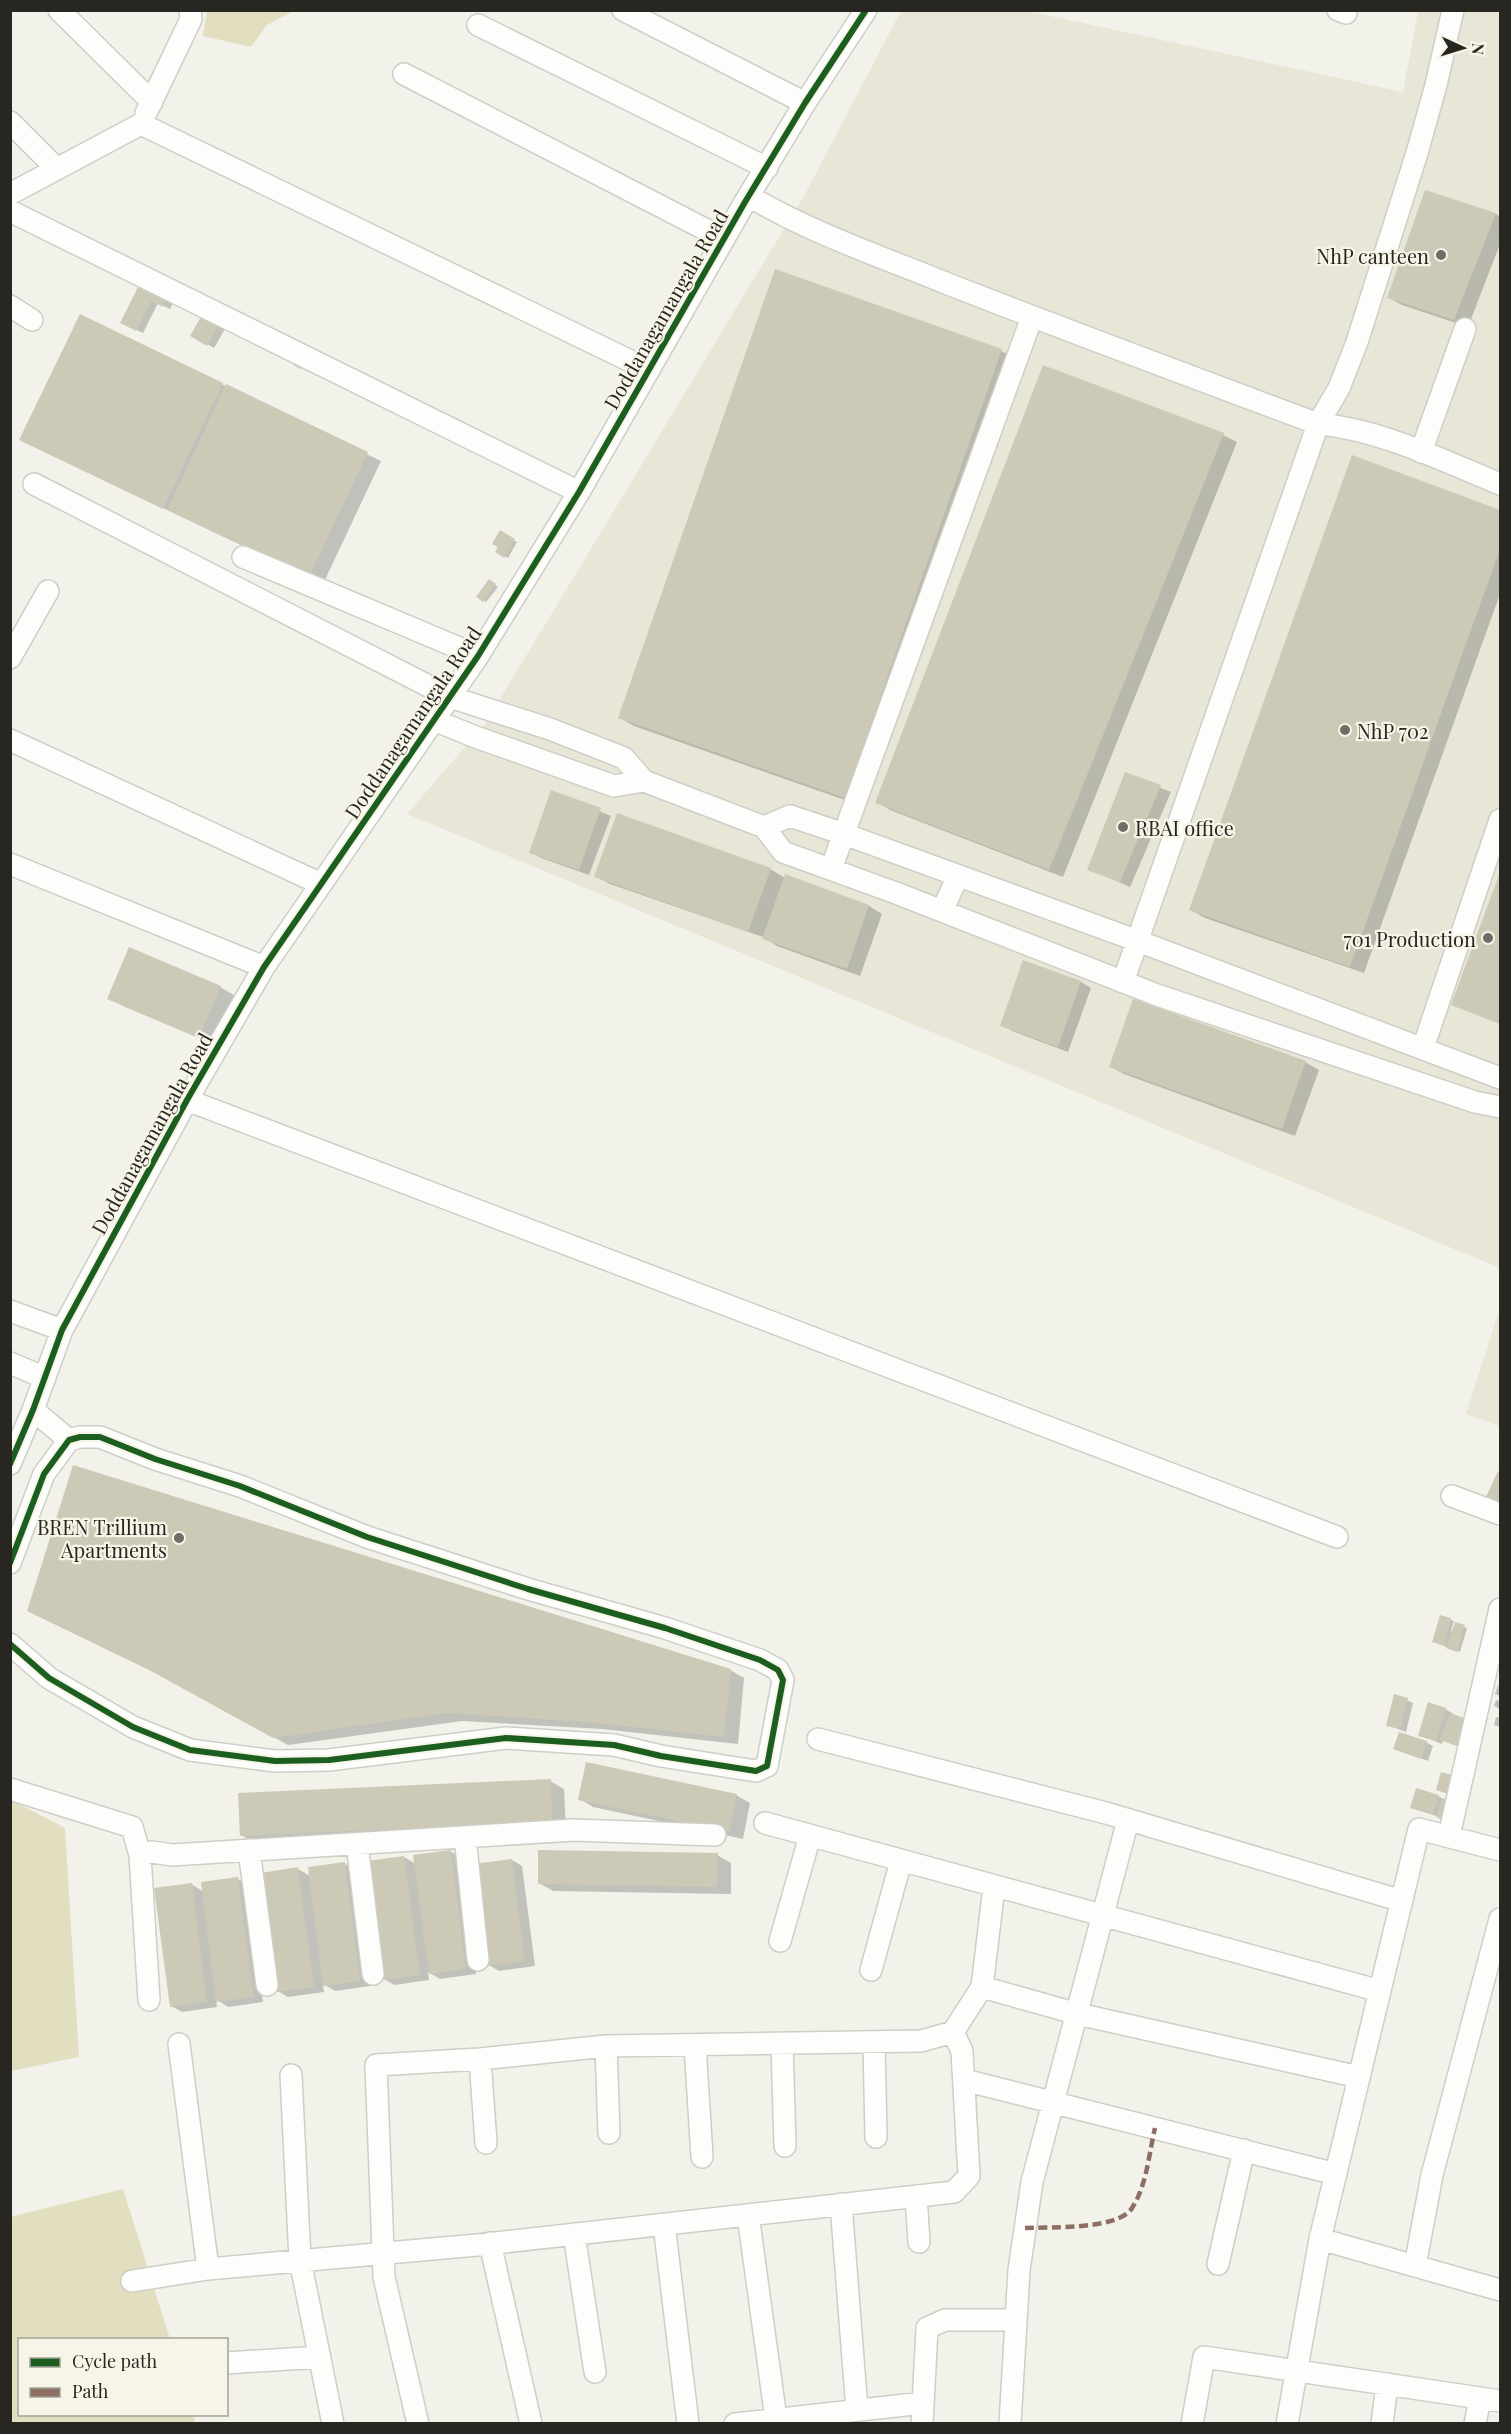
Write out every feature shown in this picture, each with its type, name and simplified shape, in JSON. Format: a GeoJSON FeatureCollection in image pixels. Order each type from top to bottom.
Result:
{"type":"FeatureCollection","features":[{"type":"Feature","properties":{"kind":"street"},"geometry":{"type":"LineString","coordinates":[[59,10],[152,102]]}},
{"type":"Feature","properties":{"kind":"street"},"geometry":{"type":"LineString","coordinates":[[10,194],[141,124],[191,19],[190,10]]}},
{"type":"Feature","properties":{"kind":"street"},"geometry":{"type":"LineString","coordinates":[[623,10],[805,103]]}},
{"type":"Feature","properties":{"kind":"street","name":"Doddanagamangala Road"},"geometry":{"type":"LineString","coordinates":[[10,1464],[33,1410],[62,1330],[187,1100],[264,967],[478,656],[579,492],[749,196],[805,103],[866,10]]}},
{"type":"Feature","properties":{"kind":"street"},"geometry":{"type":"LineString","coordinates":[[1123,982],[1318,424],[1339,388],[1357,342],[1417,153],[1436,85],[1453,10]]}},
{"type":"Feature","properties":{"kind":"street"},"geometry":{"type":"LineString","coordinates":[[478,25],[767,168]]}},
{"type":"Feature","properties":{"kind":"street"},"geometry":{"type":"LineString","coordinates":[[404,74],[724,239]]}},
{"type":"Feature","properties":{"kind":"street"},"geometry":{"type":"LineString","coordinates":[[10,122],[57,169]]}},
{"type":"Feature","properties":{"kind":"street"},"geometry":{"type":"LineString","coordinates":[[141,124],[649,370]]}},
{"type":"Feature","properties":{"kind":"street"},"geometry":{"type":"LineString","coordinates":[[749,196],[803,224],[1032,317],[1318,424],[1356,430],[1421,452],[1500,484]]}},
{"type":"Feature","properties":{"kind":"street"},"geometry":{"type":"LineString","coordinates":[[10,211],[579,492]]}},
{"type":"Feature","properties":{"kind":"street"},"geometry":{"type":"LineString","coordinates":[[10,306],[32,320]]}},
{"type":"Feature","properties":{"kind":"street"},"geometry":{"type":"LineString","coordinates":[[831,869],[1032,317]]}},
{"type":"Feature","properties":{"kind":"street"},"geometry":{"type":"LineString","coordinates":[[1421,452],[1465,330]]}},
{"type":"Feature","properties":{"kind":"street"},"geometry":{"type":"LineString","coordinates":[[34,484],[450,697],[550,729],[624,758],[644,781],[764,826],[783,852],[1123,982],[1475,1102],[1500,1107]]}},
{"type":"Feature","properties":{"kind":"street"},"geometry":{"type":"LineString","coordinates":[[243,557],[478,656]]}},
{"type":"Feature","properties":{"kind":"street"},"geometry":{"type":"LineString","coordinates":[[10,658],[48,591]]}},
{"type":"Feature","properties":{"kind":"street"},"geometry":{"type":"LineString","coordinates":[[434,720],[614,786],[644,781]]}},
{"type":"Feature","properties":{"kind":"street"},"geometry":{"type":"LineString","coordinates":[[10,740],[321,884]]}},
{"type":"Feature","properties":{"kind":"street"},"geometry":{"type":"LineString","coordinates":[[764,826],[790,816],[844,834],[1138,941],[1500,1078]]}},
{"type":"Feature","properties":{"kind":"street"},"geometry":{"type":"LineString","coordinates":[[1423,1048],[1500,820]]}},
{"type":"Feature","properties":{"kind":"street"},"geometry":{"type":"LineString","coordinates":[[10,864],[264,967]]}},
{"type":"Feature","properties":{"kind":"street"},"geometry":{"type":"LineString","coordinates":[[942,911],[958,876]]}},
{"type":"Feature","properties":{"kind":"street"},"geometry":{"type":"LineString","coordinates":[[187,1100],[1337,1538]]}},
{"type":"Feature","properties":{"kind":"street"},"geometry":{"type":"LineString","coordinates":[[10,1311],[62,1330]]}},
{"type":"Feature","properties":{"kind":"street"},"geometry":{"type":"LineString","coordinates":[[10,1363],[45,1378]]}},
{"type":"Feature","properties":{"kind":"street"},"geometry":{"type":"LineString","coordinates":[[33,1410],[69,1440]]}},
{"type":"Feature","properties":{"kind":"street"},"geometry":{"type":"LineString","coordinates":[[10,1563],[44,1474],[69,1440],[81,1437],[100,1437],[155,1459],[240,1486],[367,1537],[528,1589],[665,1628],[760,1660],[778,1670],[783,1680],[766,1766],[756,1771],[662,1756],[614,1745],[506,1738],[329,1760],[275,1761],[190,1750],[132,1727],[58,1684],[10,1644]]}},
{"type":"Feature","properties":{"kind":"street"},"geometry":{"type":"LineString","coordinates":[[1452,1496],[1500,1514]]}},
{"type":"Feature","properties":{"kind":"street"},"geometry":{"type":"LineString","coordinates":[[1449,1836],[1500,1609]]}},
{"type":"Feature","properties":{"kind":"street"},"geometry":{"type":"LineString","coordinates":[[818,1739],[1128,1820],[1402,1901]]}},
{"type":"Feature","properties":{"kind":"street"},"geometry":{"type":"LineString","coordinates":[[10,1789],[132,1827],[140,1855],[148,2000]]}},
{"type":"Feature","properties":{"kind":"street"},"geometry":{"type":"LineString","coordinates":[[1010,2424],[1019,2270],[1032,2182],[1128,1820]]}},
{"type":"Feature","properties":{"kind":"street"},"geometry":{"type":"LineString","coordinates":[[765,1823],[1380,1991]]}},
{"type":"Feature","properties":{"kind":"street"},"geometry":{"type":"LineString","coordinates":[[1287,2424],[1320,2239],[1419,1829],[1500,1850]]}},
{"type":"Feature","properties":{"kind":"street"},"geometry":{"type":"LineString","coordinates":[[140,1855],[152,1852],[172,1855],[574,1830],[715,1835]]}},
{"type":"Feature","properties":{"kind":"street"},"geometry":{"type":"LineString","coordinates":[[780,1941],[810,1836]]}},
{"type":"Feature","properties":{"kind":"street"},"geometry":{"type":"LineString","coordinates":[[465,1837],[478,1960]]}},
{"type":"Feature","properties":{"kind":"street"},"geometry":{"type":"LineString","coordinates":[[357,1844],[373,1974]]}},
{"type":"Feature","properties":{"kind":"street"},"geometry":{"type":"LineString","coordinates":[[249,1850],[267,1984]]}},
{"type":"Feature","properties":{"kind":"street"},"geometry":{"type":"LineString","coordinates":[[871,1970],[901,1861]]}},
{"type":"Feature","properties":{"kind":"street"},"geometry":{"type":"LineString","coordinates":[[418,2424],[384,2277],[376,2065],[480,2059],[606,2046],[921,2041],[953,2032],[982,1987],[994,1887]]}},
{"type":"Feature","properties":{"kind":"street"},"geometry":{"type":"LineString","coordinates":[[1415,2266],[1432,2175],[1500,1919]]}},
{"type":"Feature","properties":{"kind":"street"},"geometry":{"type":"LineString","coordinates":[[982,1987],[1078,2014],[1359,2077]]}},
{"type":"Feature","properties":{"kind":"street"},"geometry":{"type":"LineString","coordinates":[[132,2281],[208,2269],[490,2243],[954,2192],[969,2176],[962,2051],[953,2032]]}},
{"type":"Feature","properties":{"kind":"street"},"geometry":{"type":"LineString","coordinates":[[874,2042],[876,2137]]}},
{"type":"Feature","properties":{"kind":"street"},"geometry":{"type":"LineString","coordinates":[[782,2043],[785,2146]]}},
{"type":"Feature","properties":{"kind":"street"},"geometry":{"type":"LineString","coordinates":[[179,2044],[208,2269]]}},
{"type":"Feature","properties":{"kind":"street"},"geometry":{"type":"LineString","coordinates":[[695,2044],[702,2157]]}},
{"type":"Feature","properties":{"kind":"street"},"geometry":{"type":"LineString","coordinates":[[606,2046],[609,2133]]}},
{"type":"Feature","properties":{"kind":"street"},"geometry":{"type":"LineString","coordinates":[[480,2059],[486,2143]]}},
{"type":"Feature","properties":{"kind":"street"},"geometry":{"type":"LineString","coordinates":[[291,2075],[300,2260],[333,2424]]}},
{"type":"Feature","properties":{"kind":"street"},"geometry":{"type":"LineString","coordinates":[[964,2080],[1336,2174]]}},
{"type":"Feature","properties":{"kind":"street"},"geometry":{"type":"LineString","coordinates":[[1218,2264],[1244,2150]]}},
{"type":"Feature","properties":{"kind":"street"},"geometry":{"type":"LineString","coordinates":[[916,2196],[919,2242]]}},
{"type":"Feature","properties":{"kind":"street"},"geometry":{"type":"LineString","coordinates":[[841,2204],[857,2410]]}},
{"type":"Feature","properties":{"kind":"street"},"geometry":{"type":"LineString","coordinates":[[748,2215],[776,2419]]}},
{"type":"Feature","properties":{"kind":"street"},"geometry":{"type":"LineString","coordinates":[[664,2224],[688,2424]]}},
{"type":"Feature","properties":{"kind":"street"},"geometry":{"type":"LineString","coordinates":[[574,2234],[595,2372]]}},
{"type":"Feature","properties":{"kind":"street"},"geometry":{"type":"LineString","coordinates":[[1320,2239],[1500,2288]]}},
{"type":"Feature","properties":{"kind":"street"},"geometry":{"type":"LineString","coordinates":[[490,2243],[531,2424]]}},
{"type":"Feature","properties":{"kind":"street"},"geometry":{"type":"LineString","coordinates":[[735,2424],[776,2419],[813,2419],[857,2410],[922,2413],[927,2328],[945,2320],[1016,2320]]}},
{"type":"Feature","properties":{"kind":"street"},"geometry":{"type":"LineString","coordinates":[[228,2363],[320,2357]]}},
{"type":"Feature","properties":{"kind":"street"},"geometry":{"type":"LineString","coordinates":[[1192,2424],[1204,2357],[1490,2400],[1475,2424]]}},
{"type":"Feature","properties":{"kind":"street"},"geometry":{"type":"LineString","coordinates":[[1382,2424],[1387,2384]]}},
{"type":"Feature","properties":{"kind":"shaded area"},"geometry":{"type":"Polygon","coordinates":[[[207,10],[294,11],[267,25],[251,47],[203,36],[207,10]]]}},
{"type":"Feature","properties":{"kind":"shaded area"},"geometry":{"type":"Polygon","coordinates":[[[901,11],[1027,11],[1403,92],[1418,11],[1500,11],[1500,1268],[407,814],[485,724],[804,196],[901,11]]]}},
{"type":"Feature","properties":{"kind":"shaded area"},"geometry":{"type":"Polygon","coordinates":[[[1500,1307],[1500,1426],[1466,1414],[1500,1307]]]}},
{"type":"Feature","properties":{"kind":"shaded area"},"geometry":{"type":"Polygon","coordinates":[[[11,1800],[65,1828],[79,2057],[11,2071],[11,1800]]]}},
{"type":"Feature","properties":{"kind":"shaded area"},"geometry":{"type":"Polygon","coordinates":[[[123,2189],[170,2338],[18,2338],[18,2416],[193,2416],[195,2423],[11,2423],[10,2217],[123,2189]]]}},
{"type":"Feature","properties":{"kind":"building","name":"NhP canteen"},"geometry":{"type":"Polygon","coordinates":[[[1425,190],[1496,213],[1454,320],[1387,298],[1425,190]]]}},
{"type":"Feature","properties":{"kind":"building"},"geometry":{"type":"Polygon","coordinates":[[[775,269],[1002,349],[845,798],[618,718],[775,269]]]}},
{"type":"Feature","properties":{"kind":"building"},"geometry":{"type":"Polygon","coordinates":[[[142,279],[170,293],[163,307],[151,301],[136,331],[120,323],[142,279]]]}},
{"type":"Feature","properties":{"kind":"building"},"geometry":{"type":"Polygon","coordinates":[[[205,310],[222,319],[207,346],[190,336],[205,310]]]}},
{"type":"Feature","properties":{"kind":"building"},"geometry":{"type":"Polygon","coordinates":[[[80,314],[223,383],[163,509],[19,440],[80,314]]]}},
{"type":"Feature","properties":{"kind":"building"},"geometry":{"type":"Polygon","coordinates":[[[1043,365],[1224,433],[1049,870],[875,803],[1043,365]]]}},
{"type":"Feature","properties":{"kind":"building"},"geometry":{"type":"Polygon","coordinates":[[[226,384],[368,452],[309,577],[167,510],[226,384]]]}},
{"type":"Feature","properties":{"kind":"building","name":"NhP 702"},"geometry":{"type":"Polygon","coordinates":[[[1352,455],[1500,510],[1500,549],[1350,967],[1189,910],[1352,455]]]}},
{"type":"Feature","properties":{"kind":"building"},"geometry":{"type":"Polygon","coordinates":[[[500,530],[515,539],[504,558],[495,552],[498,547],[492,544],[500,530]]]}},
{"type":"Feature","properties":{"kind":"building"},"geometry":{"type":"Polygon","coordinates":[[[489,579],[496,584],[483,602],[476,597],[489,579]]]}},
{"type":"Feature","properties":{"kind":"building","name":"RBAI office"},"geometry":{"type":"Polygon","coordinates":[[[1125,772],[1161,785],[1120,882],[1087,870],[1125,772]]]}},
{"type":"Feature","properties":{"kind":"building"},"geometry":{"type":"Polygon","coordinates":[[[551,790],[601,808],[579,870],[529,853],[551,790]]]}},
{"type":"Feature","properties":{"kind":"building"},"geometry":{"type":"Polygon","coordinates":[[[617,813],[771,868],[748,932],[594,877],[617,813]]]}},
{"type":"Feature","properties":{"kind":"building","name":"701 Production"},"geometry":{"type":"Polygon","coordinates":[[[1500,872],[1500,1024],[1451,1005],[1500,872]]]}},
{"type":"Feature","properties":{"kind":"building"},"geometry":{"type":"Polygon","coordinates":[[[785,874],[869,905],[847,969],[762,939],[785,874]]]}},
{"type":"Feature","properties":{"kind":"building"},"geometry":{"type":"Polygon","coordinates":[[[129,947],[221,986],[199,1038],[107,999],[129,947]]]}},
{"type":"Feature","properties":{"kind":"building"},"geometry":{"type":"Polygon","coordinates":[[[1023,960],[1081,981],[1058,1047],[1000,1026],[1023,960]]]}},
{"type":"Feature","properties":{"kind":"building"},"geometry":{"type":"Polygon","coordinates":[[[1133,999],[1306,1061],[1282,1129],[1109,1067],[1133,999]]]}},
{"type":"Feature","properties":{"kind":"building","name":"BREN Trillium Apartments"},"geometry":{"type":"Polygon","coordinates":[[[73,1465],[731,1669],[724,1737],[587,1722],[447,1713],[273,1738],[151,1671],[27,1611],[73,1465]]]}},
{"type":"Feature","properties":{"kind":"building"},"geometry":{"type":"Polygon","coordinates":[[[1498,1471],[1500,1473],[1500,1506],[1485,1499],[1498,1471]]]}},
{"type":"Feature","properties":{"kind":"building"},"geometry":{"type":"Polygon","coordinates":[[[1440,1615],[1451,1618],[1444,1646],[1432,1642],[1440,1615]]]}},
{"type":"Feature","properties":{"kind":"building"},"geometry":{"type":"Polygon","coordinates":[[[1455,1622],[1465,1625],[1457,1652],[1446,1648],[1455,1622]]]}},
{"type":"Feature","properties":{"kind":"building"},"geometry":{"type":"Polygon","coordinates":[[[1394,1694],[1408,1698],[1400,1729],[1386,1726],[1394,1694]]]}},
{"type":"Feature","properties":{"kind":"building"},"geometry":{"type":"Polygon","coordinates":[[[1428,1702],[1446,1708],[1436,1741],[1418,1736],[1428,1702]]]}},
{"type":"Feature","properties":{"kind":"building"},"geometry":{"type":"Polygon","coordinates":[[[1450,1713],[1472,1721],[1465,1749],[1440,1740],[1450,1713]]]}},
{"type":"Feature","properties":{"kind":"building"},"geometry":{"type":"Polygon","coordinates":[[[1399,1732],[1427,1741],[1421,1759],[1393,1749],[1399,1732]]]}},
{"type":"Feature","properties":{"kind":"building"},"geometry":{"type":"Polygon","coordinates":[[[586,1762],[737,1794],[729,1832],[578,1800],[586,1762]]]}},
{"type":"Feature","properties":{"kind":"building"},"geometry":{"type":"Polygon","coordinates":[[[1441,1772],[1455,1776],[1449,1794],[1436,1790],[1441,1772]]]}},
{"type":"Feature","properties":{"kind":"building"},"geometry":{"type":"Polygon","coordinates":[[[551,1779],[552,1822],[240,1836],[238,1793],[551,1779]]]}},
{"type":"Feature","properties":{"kind":"building"},"geometry":{"type":"Polygon","coordinates":[[[1416,1788],[1439,1795],[1433,1815],[1410,1808],[1416,1788]]]}},
{"type":"Feature","properties":{"kind":"building"},"geometry":{"type":"Polygon","coordinates":[[[1442,1798],[1454,1802],[1449,1822],[1436,1817],[1442,1798]]]}},
{"type":"Feature","properties":{"kind":"building"},"geometry":{"type":"Polygon","coordinates":[[[451,1850],[466,1969],[429,1974],[413,1855],[451,1850]]]}},
{"type":"Feature","properties":{"kind":"building"},"geometry":{"type":"Polygon","coordinates":[[[538,1850],[718,1853],[717,1887],[538,1884],[538,1850]]]}},
{"type":"Feature","properties":{"kind":"building"},"geometry":{"type":"Polygon","coordinates":[[[404,1856],[420,1975],[383,1980],[367,1861],[404,1856]]]}},
{"type":"Feature","properties":{"kind":"building"},"geometry":{"type":"Polygon","coordinates":[[[512,1859],[525,1961],[488,1966],[474,1864],[512,1859]]]}},
{"type":"Feature","properties":{"kind":"building"},"geometry":{"type":"Polygon","coordinates":[[[345,1862],[360,1981],[323,1986],[308,1867],[345,1862]]]}},
{"type":"Feature","properties":{"kind":"building"},"geometry":{"type":"Polygon","coordinates":[[[298,1867],[314,1987],[277,1992],[261,1873],[298,1867]]]}},
{"type":"Feature","properties":{"kind":"building"},"geometry":{"type":"Polygon","coordinates":[[[238,1877],[254,1997],[216,2002],[201,1882],[238,1877]]]}},
{"type":"Feature","properties":{"kind":"building"},"geometry":{"type":"Polygon","coordinates":[[[192,1883],[207,2002],[170,2007],[154,1888],[192,1883]]]}},
{"type":"Feature","properties":{"kind":"marked path"},"geometry":{"type":"LineString","coordinates":[[1025,2228],[1099,2224],[1125,2215],[1132,2208],[1141,2189],[1155,2128]]}},
{"type":"Feature","properties":{"kind":"cycle path"},"geometry":{"type":"LineString","coordinates":[[10,1464],[33,1410],[62,1330],[187,1100],[264,967],[478,656],[579,492],[745,202],[805,103],[866,10]]}},
{"type":"Feature","properties":{"kind":"cycle path"},"geometry":{"type":"LineString","coordinates":[[10,1563],[44,1474],[69,1440],[80,1437],[100,1437],[155,1459],[240,1486],[367,1537],[528,1589],[665,1628],[760,1660],[778,1670],[783,1680],[767,1766],[756,1771],[661,1756],[614,1745],[506,1738],[329,1760],[275,1761],[190,1750],[133,1727],[49,1678],[10,1644]]}},
{"type":"Feature","properties":{"kind":"place","name":"NhP canteen"},"geometry":{"type":"Point","coordinates":[1441,255]}},
{"type":"Feature","properties":{"kind":"place","name":"NhP 702"},"geometry":{"type":"Point","coordinates":[1345,730]}},
{"type":"Feature","properties":{"kind":"place","name":"RBAI office"},"geometry":{"type":"Point","coordinates":[1123,827]}},
{"type":"Feature","properties":{"kind":"place","name":"701 Production"},"geometry":{"type":"Point","coordinates":[1488,938]}},
{"type":"Feature","properties":{"kind":"place","name":"BREN Trillium Apartments"},"geometry":{"type":"Point","coordinates":[179,1538]}}]}
